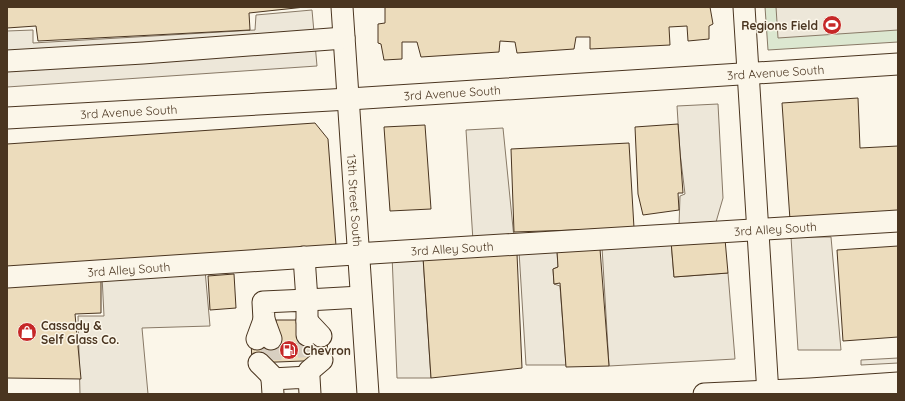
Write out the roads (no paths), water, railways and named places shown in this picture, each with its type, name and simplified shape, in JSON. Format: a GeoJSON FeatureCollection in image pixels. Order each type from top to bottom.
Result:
{"type":"FeatureCollection","features":[{"type":"Feature","properties":{"kind":"street","name":"13th Street South"},"geometry":{"type":"LineString","coordinates":[[342,7],[368,394]]}},
{"type":"Feature","properties":{"kind":"street"},"geometry":{"type":"LineString","coordinates":[[744,7],[768,392]]}},
{"type":"Feature","properties":{"kind":"street"},"geometry":{"type":"LineString","coordinates":[[7,61],[143,54],[344,38]]}},
{"type":"Feature","properties":{"kind":"street","name":"3rd Avenue South"},"geometry":{"type":"LineString","coordinates":[[7,118],[348,99],[898,64]]}},
{"type":"Feature","properties":{"kind":"street","name":"3rd Alley South"},"geometry":{"type":"LineString","coordinates":[[7,277],[304,257],[898,221]]}},
{"type":"Feature","properties":{"kind":"street"},"geometry":{"type":"LineString","coordinates":[[304,257],[307,300],[312,331]]}},
{"type":"Feature","properties":{"kind":"street"},"geometry":{"type":"LineString","coordinates":[[264,333],[263,302],[361,297]]}},
{"type":"Feature","properties":{"kind":"street"},"geometry":{"type":"LineString","coordinates":[[269,375],[312,373]]}},
{"type":"Feature","properties":{"kind":"street"},"geometry":{"type":"LineString","coordinates":[[704,394],[768,392],[898,383]]}},
{"type":"Feature","properties":{"kind":"tunnel"},"geometry":{"type":"LineString","coordinates":[[307,336],[309,361]]}},
{"type":"Feature","properties":{"kind":"tunnel"},"geometry":{"type":"LineString","coordinates":[[271,339],[271,362]]}},
{"type":"Feature","properties":{"kind":"place","name":"Regions Field"},"geometry":{"type":"Point","coordinates":[832,25]}},
{"type":"Feature","properties":{"kind":"place","name":"Cassady & Self Glass Co."},"geometry":{"type":"Point","coordinates":[27,332]}},
{"type":"Feature","properties":{"kind":"place","name":"Chevron"},"geometry":{"type":"Point","coordinates":[289,350]}}]}
